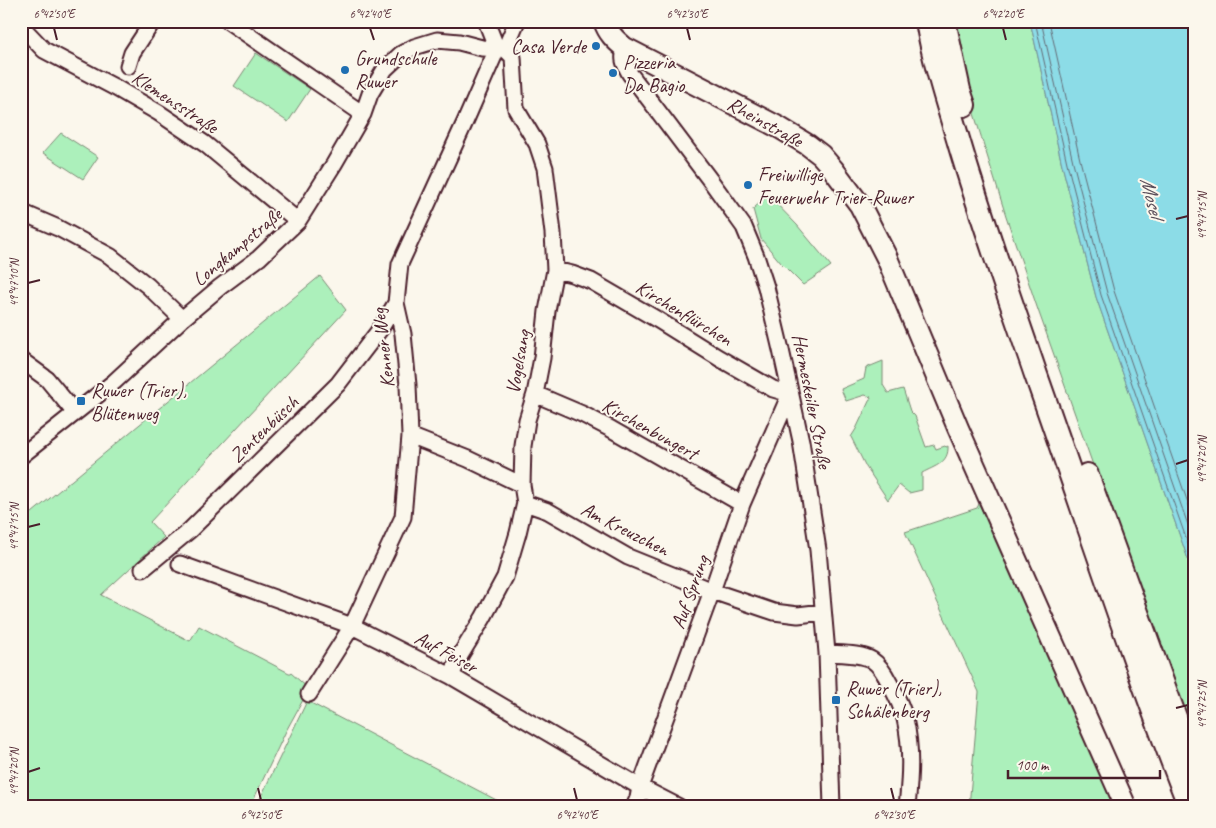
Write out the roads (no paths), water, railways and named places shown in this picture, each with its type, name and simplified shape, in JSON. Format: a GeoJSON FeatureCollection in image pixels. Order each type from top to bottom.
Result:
{"type":"FeatureCollection","features":[{"type":"Feature","properties":{"kind":"highway"},"geometry":{"type":"LineString","coordinates":[[927,21],[946,99],[999,266],[1144,685],[1190,807]]}},
{"type":"Feature","properties":{"kind":"highway"},"geometry":{"type":"LineString","coordinates":[[944,21],[962,99],[988,186],[1116,557],[1195,772]]}},
{"type":"Feature","properties":{"kind":"main road","name":"Rheinstraße"},"geometry":{"type":"LineString","coordinates":[[604,21],[611,35],[624,48],[780,128],[821,155],[860,205],[887,258],[958,428],[1126,807]]}},
{"type":"Feature","properties":{"kind":"street"},"geometry":{"type":"LineString","coordinates":[[128,66],[132,53],[153,21]]}},
{"type":"Feature","properties":{"kind":"street"},"geometry":{"type":"LineString","coordinates":[[228,21],[363,114]]}},
{"type":"Feature","properties":{"kind":"street","name":"Vogelsang"},"geometry":{"type":"LineString","coordinates":[[451,676],[461,654],[479,626],[505,577],[525,502],[522,485],[525,433],[542,358],[547,310],[555,270],[553,232],[544,168],[537,144],[516,109],[512,57],[501,49],[486,21]]}},
{"type":"Feature","properties":{"kind":"street","name":"Kenner Weg"},"geometry":{"type":"LineString","coordinates":[[309,694],[352,626],[402,517],[410,436],[403,334],[396,303],[400,264],[465,122],[517,21]]}},
{"type":"Feature","properties":{"kind":"street","name":"Klemensstraße"},"geometry":{"type":"LineString","coordinates":[[26,27],[44,50],[116,88],[205,144],[298,221]]}},
{"type":"Feature","properties":{"kind":"street","name":"Longkampstraße"},"geometry":{"type":"LineString","coordinates":[[21,456],[114,382],[220,287],[259,258],[298,221],[363,114],[370,94],[385,69],[401,54],[414,47],[437,40],[459,42],[482,48],[501,49]]}},
{"type":"Feature","properties":{"kind":"street","name":"Hermeskeiler Straße"},"geometry":{"type":"LineString","coordinates":[[624,48],[624,64],[630,74],[744,227],[766,287],[801,441],[818,550],[827,654],[832,807]]}},
{"type":"Feature","properties":{"kind":"street"},"geometry":{"type":"LineString","coordinates":[[21,212],[58,228],[110,256],[148,286],[182,320]]}},
{"type":"Feature","properties":{"kind":"street","name":"Kirchenflürchen"},"geometry":{"type":"LineString","coordinates":[[555,270],[591,281],[773,389],[790,394]]}},
{"type":"Feature","properties":{"kind":"street","name":"Zentenbüsch"},"geometry":{"type":"LineString","coordinates":[[143,569],[190,530],[338,384],[381,328],[396,303]]}},
{"type":"Feature","properties":{"kind":"street"},"geometry":{"type":"LineString","coordinates":[[21,360],[46,379],[75,413]]}},
{"type":"Feature","properties":{"kind":"street","name":"Kirchenbungert"},"geometry":{"type":"LineString","coordinates":[[535,394],[611,429],[742,504]]}},
{"type":"Feature","properties":{"kind":"street","name":"Auf Sprung"},"geometry":{"type":"LineString","coordinates":[[634,807],[742,504],[790,394]]}},
{"type":"Feature","properties":{"kind":"street"},"geometry":{"type":"LineString","coordinates":[[410,436],[468,459],[522,485]]}},
{"type":"Feature","properties":{"kind":"street","name":"Am Kreuzchen"},"geometry":{"type":"LineString","coordinates":[[525,502],[548,511],[628,557],[712,591],[774,612],[798,615],[824,612]]}},
{"type":"Feature","properties":{"kind":"street","name":"Auf Feiser"},"geometry":{"type":"LineString","coordinates":[[180,564],[352,626],[451,676],[640,787],[679,807]]}},
{"type":"Feature","properties":{"kind":"street"},"geometry":{"type":"LineString","coordinates":[[827,654],[865,656],[874,661],[886,676],[905,718],[910,747],[910,780],[907,807]]}},
{"type":"Feature","properties":{"kind":"water","name":"Mosel"},"geometry":{"type":"Polygon","coordinates":[[[1030,21],[1195,21],[1195,579],[1096,297],[1062,165],[1030,21]]]}},
{"type":"Feature","properties":{"kind":"place","name":"Casa Verde"},"geometry":{"type":"Point","coordinates":[596,46]}},
{"type":"Feature","properties":{"kind":"place","name":"Grundschule Ruwer"},"geometry":{"type":"Point","coordinates":[345,70]}},
{"type":"Feature","properties":{"kind":"place","name":"Pizzeria Da Bagio"},"geometry":{"type":"Point","coordinates":[613,73]}},
{"type":"Feature","properties":{"kind":"place","name":"Freiwillige Feuerwehr Trier-Ruwer"},"geometry":{"type":"Point","coordinates":[748,185]}},
{"type":"Feature","properties":{"kind":"place","name":"Ruwer (Trier), Blütenweg"},"geometry":{"type":"Point","coordinates":[81,401]}},
{"type":"Feature","properties":{"kind":"place","name":"Ruwer (Trier), Schälenberg"},"geometry":{"type":"Point","coordinates":[836,700]}}]}
